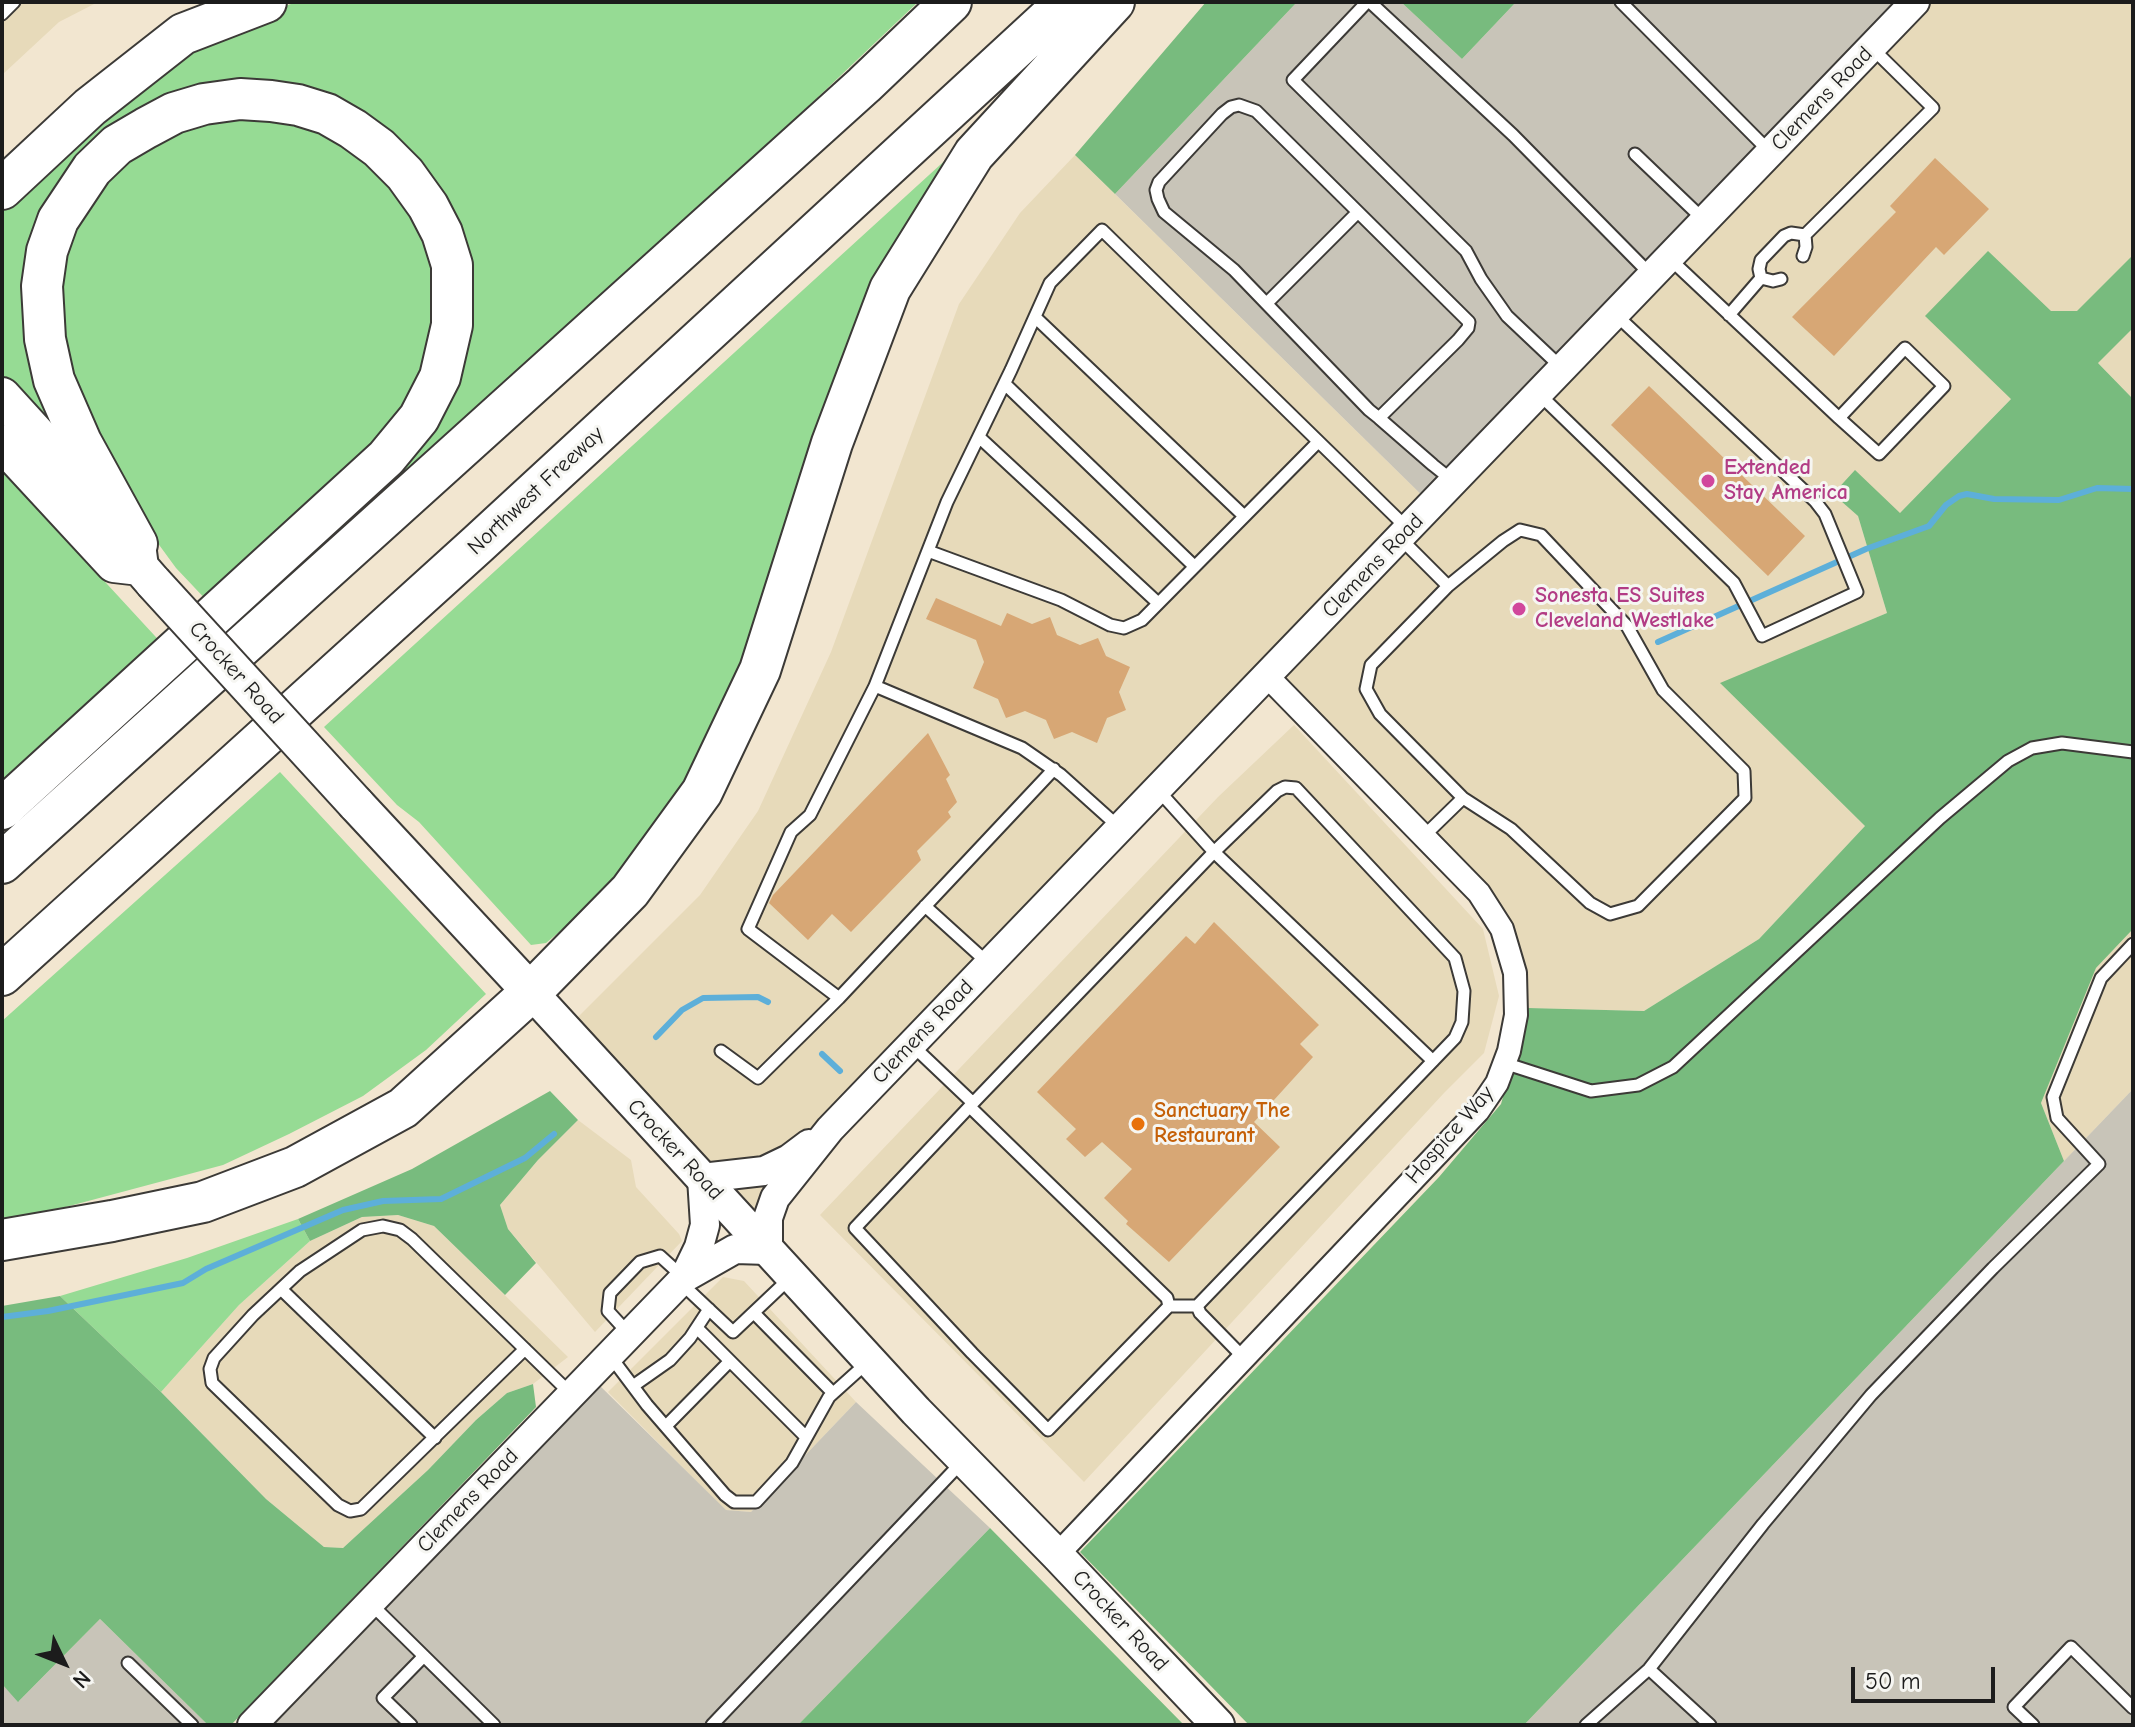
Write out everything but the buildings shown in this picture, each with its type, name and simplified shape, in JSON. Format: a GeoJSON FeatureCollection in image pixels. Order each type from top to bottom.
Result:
{"type":"FeatureCollection","features":[{"type":"Feature","properties":{"kind":"highway"},"geometry":{"type":"LineString","coordinates":[[2,189],[90,107],[183,34],[266,2]]}},
{"type":"Feature","properties":{"kind":"highway"},"geometry":{"type":"LineString","coordinates":[[2,863],[864,85],[951,2]]}},
{"type":"Feature","properties":{"kind":"highway","name":"Northwest Freeway"},"geometry":{"type":"LineString","coordinates":[[2,975],[490,534],[1066,2]]}},
{"type":"Feature","properties":{"kind":"highway"},"geometry":{"type":"LineString","coordinates":[[2,1240],[203,1202],[295,1167],[403,1108],[531,992],[630,891],[702,792],[760,670],[832,443],[890,289],[974,154],[1114,2]]}},
{"type":"Feature","properties":{"kind":"highway"},"geometry":{"type":"LineString","coordinates":[[2,809],[386,458],[419,418],[440,377],[452,325],[452,265],[442,233],[428,206],[405,174],[379,148],[327,114],[298,105],[240,99],[204,104],[174,113],[117,145],[92,169],[58,220],[47,251],[42,286],[45,339],[54,380],[81,442],[143,564]]}},
{"type":"Feature","properties":{"kind":"main road","name":"Crocker Road"},"geometry":{"type":"LineString","coordinates":[[2,396],[143,564],[356,804],[870,1361],[1218,1725]]}},
{"type":"Feature","properties":{"kind":"main road","name":"Crocker Road"},"geometry":{"type":"LineString","coordinates":[[2,443],[114,564],[143,564]]}},
{"type":"Feature","properties":{"kind":"street","name":"Clemens Road"},"geometry":{"type":"LineString","coordinates":[[252,1725],[682,1280],[735,1249],[768,1250],[768,1218],[775,1198],[830,1129],[1915,2]]}},
{"type":"Feature","properties":{"kind":"street","name":"Hospice Way"},"geometry":{"type":"LineString","coordinates":[[1057,1555],[1478,1111],[1497,1083],[1509,1051],[1516,1015],[1515,973],[1502,929],[1479,893],[1267,676]]}},
{"type":"Feature","properties":{"kind":"street","name":"Clemens Road"},"geometry":{"type":"LineString","coordinates":[[682,1280],[699,1247],[705,1225],[702,1178],[764,1171],[789,1159],[830,1129]]}},
{"type":"Feature","properties":{"kind":"lane"},"geometry":{"type":"LineString","coordinates":[[2,14],[14,2]]}},
{"type":"Feature","properties":{"kind":"lane"},"geometry":{"type":"LineString","coordinates":[[1562,369],[1507,316],[1466,251],[1293,80],[1368,2],[1660,267],[1729,315],[1839,418],[1879,454],[1944,386],[1905,348],[1839,418]]}},
{"type":"Feature","properties":{"kind":"lane"},"geometry":{"type":"LineString","coordinates":[[1621,2],[1770,152]]}},
{"type":"Feature","properties":{"kind":"lane"},"geometry":{"type":"LineString","coordinates":[[1803,256],[1805,235],[1933,108],[1871,48]]}},
{"type":"Feature","properties":{"kind":"lane"},"geometry":{"type":"LineString","coordinates":[[1379,418],[1458,340],[1469,322],[1256,111],[1239,105],[1231,107],[1159,182],[1156,190],[1164,212],[1234,270],[1379,418],[1453,482]]}},
{"type":"Feature","properties":{"kind":"lane"},"geometry":{"type":"LineString","coordinates":[[1635,154],[1704,221]]}},
{"type":"Feature","properties":{"kind":"lane"},"geometry":{"type":"LineString","coordinates":[[1267,303],[1358,212]]}},
{"type":"Feature","properties":{"kind":"lane"},"geometry":{"type":"LineString","coordinates":[[839,998],[748,929],[791,832],[810,815],[875,686],[947,502],[1050,283],[1102,230],[1318,442],[1404,533],[1448,586]]}},
{"type":"Feature","properties":{"kind":"lane"},"geometry":{"type":"LineString","coordinates":[[1761,278],[1761,260],[1784,236],[1791,233],[1805,235]]}},
{"type":"Feature","properties":{"kind":"lane"},"geometry":{"type":"LineString","coordinates":[[1729,315],[1761,278]]}},
{"type":"Feature","properties":{"kind":"lane"},"geometry":{"type":"LineString","coordinates":[[1761,278],[1781,279]]}},
{"type":"Feature","properties":{"kind":"lane"},"geometry":{"type":"LineString","coordinates":[[1538,393],[1734,583],[1762,636],[1857,592],[1825,514],[1815,501],[1615,313]]}},
{"type":"Feature","properties":{"kind":"lane"},"geometry":{"type":"LineString","coordinates":[[1035,317],[1244,516]]}},
{"type":"Feature","properties":{"kind":"lane"},"geometry":{"type":"LineString","coordinates":[[1005,384],[1194,566]]}},
{"type":"Feature","properties":{"kind":"lane"},"geometry":{"type":"LineString","coordinates":[[979,437],[1158,603]]}},
{"type":"Feature","properties":{"kind":"lane"},"geometry":{"type":"LineString","coordinates":[[928,551],[1061,600],[1110,625],[1124,628],[1142,620],[1318,442]]}},
{"type":"Feature","properties":{"kind":"lane"},"geometry":{"type":"LineString","coordinates":[[1520,530],[1541,535],[1627,626],[1663,690],[1744,771],[1745,798],[1638,906],[1610,914],[1590,903],[1511,829],[1463,798],[1380,714],[1366,689],[1371,665],[1448,586],[1520,530]]}},
{"type":"Feature","properties":{"kind":"lane"},"geometry":{"type":"LineString","coordinates":[[875,686],[1022,748],[1054,769],[1120,829]]}},
{"type":"Feature","properties":{"kind":"lane"},"geometry":{"type":"LineString","coordinates":[[1504,1063],[1591,1091],[1638,1085],[1673,1067],[1940,818],[2008,761],[2032,748],[2062,743],[2133,752]]}},
{"type":"Feature","properties":{"kind":"lane"},"geometry":{"type":"LineString","coordinates":[[721,1051],[758,1078],[839,998],[1054,769]]}},
{"type":"Feature","properties":{"kind":"lane"},"geometry":{"type":"LineString","coordinates":[[1285,787],[1296,788],[1455,958],[1464,991],[1462,1022],[1455,1038],[1197,1306],[1169,1306],[1048,1430],[855,1228],[1214,852],[1277,791],[1285,787]]}},
{"type":"Feature","properties":{"kind":"lane"},"geometry":{"type":"LineString","coordinates":[[1158,789],[1214,852],[1433,1061]]}},
{"type":"Feature","properties":{"kind":"lane"},"geometry":{"type":"LineString","coordinates":[[1424,836],[1463,798]]}},
{"type":"Feature","properties":{"kind":"lane"},"geometry":{"type":"LineString","coordinates":[[925,906],[989,965]]}},
{"type":"Feature","properties":{"kind":"lane"},"geometry":{"type":"LineString","coordinates":[[1586,1725],[1649,1669],[1763,1524],[1871,1395],[2099,1164],[2057,1118],[2053,1097],[2101,978],[2133,944]]}},
{"type":"Feature","properties":{"kind":"lane"},"geometry":{"type":"LineString","coordinates":[[911,1044],[1167,1298],[1169,1306]]}},
{"type":"Feature","properties":{"kind":"lane"},"geometry":{"type":"LineString","coordinates":[[525,1349],[361,1509],[350,1511],[338,1505],[212,1383],[210,1369],[214,1358],[253,1315],[300,1271],[362,1230],[383,1226],[400,1230],[412,1239],[571,1393]]}},
{"type":"Feature","properties":{"kind":"lane"},"geometry":{"type":"LineString","coordinates":[[629,1334],[608,1311],[610,1293],[640,1262],[660,1256],[733,1332]]}},
{"type":"Feature","properties":{"kind":"lane"},"geometry":{"type":"LineString","coordinates":[[718,1348],[792,1276]]}},
{"type":"Feature","properties":{"kind":"lane"},"geometry":{"type":"LineString","coordinates":[[281,1289],[435,1438]]}},
{"type":"Feature","properties":{"kind":"lane"},"geometry":{"type":"LineString","coordinates":[[1197,1306],[1200,1313],[1244,1358]]}},
{"type":"Feature","properties":{"kind":"lane"},"geometry":{"type":"LineString","coordinates":[[633,1386],[659,1375],[677,1359],[709,1309]]}},
{"type":"Feature","properties":{"kind":"lane"},"geometry":{"type":"LineString","coordinates":[[754,1313],[774,1342],[793,1353],[833,1393]]}},
{"type":"Feature","properties":{"kind":"lane"},"geometry":{"type":"LineString","coordinates":[[697,1328],[730,1361],[746,1369],[806,1437]]}},
{"type":"Feature","properties":{"kind":"lane"},"geometry":{"type":"LineString","coordinates":[[783,1362],[793,1353]]}},
{"type":"Feature","properties":{"kind":"lane"},"geometry":{"type":"LineString","coordinates":[[609,1354],[666,1426],[734,1502],[756,1502],[792,1463],[833,1393],[870,1361]]}},
{"type":"Feature","properties":{"kind":"lane"},"geometry":{"type":"LineString","coordinates":[[666,1426],[685,1400],[730,1361]]}},
{"type":"Feature","properties":{"kind":"lane"},"geometry":{"type":"LineString","coordinates":[[799,1379],[809,1369]]}},
{"type":"Feature","properties":{"kind":"lane"},"geometry":{"type":"LineString","coordinates":[[712,1725],[965,1460]]}},
{"type":"Feature","properties":{"kind":"lane"},"geometry":{"type":"LineString","coordinates":[[370,1603],[494,1725]]}},
{"type":"Feature","properties":{"kind":"lane"},"geometry":{"type":"LineString","coordinates":[[2033,1725],[2014,1707],[2071,1647],[2133,1708]]}},
{"type":"Feature","properties":{"kind":"lane"},"geometry":{"type":"LineString","coordinates":[[411,1725],[383,1698],[424,1656]]}},
{"type":"Feature","properties":{"kind":"lane"},"geometry":{"type":"LineString","coordinates":[[128,1663],[192,1725]]}},
{"type":"Feature","properties":{"kind":"lane"},"geometry":{"type":"LineString","coordinates":[[1649,1669],[1710,1725]]}},
{"type":"Feature","properties":{"kind":"shaded area"},"geometry":{"type":"Polygon","coordinates":[[[2,2],[98,2],[59,22],[2,75],[2,2]]]}},
{"type":"Feature","properties":{"kind":"shaded area"},"geometry":{"type":"Polygon","coordinates":[[[1297,2],[1401,2],[1462,59],[1516,2],[1927,2],[1440,513],[1115,194],[1297,2]]]}},
{"type":"Feature","properties":{"kind":"shaded area"},"geometry":{"type":"Polygon","coordinates":[[[1927,2],[2133,2],[2133,399],[2072,336],[1900,513],[1833,494],[1858,516],[1887,613],[1721,684],[1865,826],[1759,939],[1644,1011],[1528,1008],[1521,960],[1508,914],[1478,876],[1282,675],[754,1221],[571,1024],[700,895],[758,811],[831,652],[959,304],[1020,213],[1075,155],[1440,513],[1927,2]]]}},
{"type":"Feature","properties":{"kind":"shaded area"},"geometry":{"type":"Polygon","coordinates":[[[1294,725],[1483,929],[1499,996],[1484,1053],[1084,1482],[820,1215],[1218,797],[1294,725]]]}},
{"type":"Feature","properties":{"kind":"shaded area"},"geometry":{"type":"Polygon","coordinates":[[[2133,929],[2133,1089],[2064,1161],[2041,1103],[2096,968],[2133,929]]]}},
{"type":"Feature","properties":{"kind":"shaded area"},"geometry":{"type":"Polygon","coordinates":[[[2133,1089],[2133,1725],[1524,1725],[2064,1161],[2133,1089]]]}},
{"type":"Feature","properties":{"kind":"shaded area"},"geometry":{"type":"Polygon","coordinates":[[[578,1120],[631,1160],[636,1187],[682,1241],[595,1332],[508,1229],[500,1205],[538,1160],[578,1120]]]}},
{"type":"Feature","properties":{"kind":"shaded area"},"geometry":{"type":"Polygon","coordinates":[[[398,1215],[434,1226],[568,1357],[533,1384],[507,1393],[343,1548],[324,1547],[266,1499],[161,1392],[239,1305],[310,1241],[362,1217],[398,1215]]]}},
{"type":"Feature","properties":{"kind":"shaded area"},"geometry":{"type":"Polygon","coordinates":[[[723,1277],[744,1281],[856,1402],[751,1512],[725,1510],[608,1392],[723,1277]]]}},
{"type":"Feature","properties":{"kind":"shaded area"},"geometry":{"type":"Polygon","coordinates":[[[595,1381],[726,1510],[751,1512],[856,1402],[990,1528],[798,1725],[266,1725],[595,1381]]]}},
{"type":"Feature","properties":{"kind":"shaded area"},"geometry":{"type":"Polygon","coordinates":[[[100,1619],[208,1725],[2,1725],[2,1684],[19,1701],[100,1619]]]}},
{"type":"Feature","properties":{"kind":"green space"},"geometry":{"type":"Polygon","coordinates":[[[297,2],[918,2],[694,215],[237,626],[231,621],[457,379],[428,184],[247,89],[51,207],[60,419],[51,429],[2,377],[2,206],[143,81],[243,20],[297,2]]]}},
{"type":"Feature","properties":{"kind":"green space"},"geometry":{"type":"Polygon","coordinates":[[[1206,2],[1297,2],[1115,194],[1075,155],[1206,2]]]}},
{"type":"Feature","properties":{"kind":"green space"},"geometry":{"type":"Polygon","coordinates":[[[1401,2],[1516,2],[1462,59],[1401,2]]]}},
{"type":"Feature","properties":{"kind":"green space"},"geometry":{"type":"Polygon","coordinates":[[[233,111],[333,130],[407,190],[442,284],[415,407],[211,605],[176,568],[95,449],[62,345],[58,281],[64,247],[111,170],[152,139],[233,111]]]}},
{"type":"Feature","properties":{"kind":"green space"},"geometry":{"type":"Polygon","coordinates":[[[963,144],[768,620],[667,822],[589,907],[546,943],[531,945],[419,822],[397,805],[324,727],[963,144]]]}},
{"type":"Feature","properties":{"kind":"green space"},"geometry":{"type":"Polygon","coordinates":[[[1988,251],[2051,311],[2077,311],[2133,255],[2133,328],[2098,363],[2133,399],[2133,929],[2096,968],[2041,1103],[2064,1161],[1524,1725],[1249,1725],[1080,1552],[1439,1177],[1501,1104],[1528,1008],[1644,1011],[1759,939],[1865,826],[1720,683],[1887,613],[1858,516],[1833,494],[1855,470],[1900,513],[2011,399],[1925,316],[1988,251]]]}},
{"type":"Feature","properties":{"kind":"green space"},"geometry":{"type":"Polygon","coordinates":[[[2,470],[166,648],[2,800],[2,470]]]}},
{"type":"Feature","properties":{"kind":"green space"},"geometry":{"type":"Polygon","coordinates":[[[280,772],[486,994],[426,1050],[363,1096],[289,1134],[223,1165],[2,1224],[2,1021],[280,772]]]}},
{"type":"Feature","properties":{"kind":"green space"},"geometry":{"type":"Polygon","coordinates":[[[550,1091],[578,1120],[538,1160],[500,1205],[508,1229],[536,1263],[505,1295],[434,1226],[398,1215],[362,1217],[310,1241],[298,1219],[412,1169],[550,1091]]]}},
{"type":"Feature","properties":{"kind":"green space"},"geometry":{"type":"Polygon","coordinates":[[[298,1219],[310,1241],[239,1305],[161,1392],[60,1296],[187,1258],[298,1219]]]}},
{"type":"Feature","properties":{"kind":"green space"},"geometry":{"type":"Polygon","coordinates":[[[60,1296],[161,1392],[266,1499],[324,1547],[343,1548],[507,1393],[533,1384],[536,1407],[231,1725],[208,1725],[100,1619],[18,1702],[2,1684],[2,1306],[60,1296]]]}},
{"type":"Feature","properties":{"kind":"green space"},"geometry":{"type":"Polygon","coordinates":[[[990,1528],[1184,1725],[798,1725],[990,1528]]]}},
{"type":"Feature","properties":{"kind":"waterway"},"geometry":{"type":"LineString","coordinates":[[1658,642],[1866,549],[1929,526],[1946,505],[1959,496],[2059,500],[2097,488],[2133,489]]}},
{"type":"Feature","properties":{"kind":"waterway"},"geometry":{"type":"LineString","coordinates":[[656,1037],[682,1010],[703,998],[758,997],[768,1002]]}},
{"type":"Feature","properties":{"kind":"waterway"},"geometry":{"type":"LineString","coordinates":[[822,1054],[840,1071]]}},
{"type":"Feature","properties":{"kind":"waterway"},"geometry":{"type":"LineString","coordinates":[[2,1317],[48,1311],[183,1283],[206,1269],[343,1210],[383,1201],[441,1199],[525,1158],[554,1134]]}},
{"type":"Feature","properties":{"kind":"place","name":"Extended Stay America"},"geometry":{"type":"Point","coordinates":[1708,481]}},
{"type":"Feature","properties":{"kind":"place","name":"Sonesta ES Suites Cleveland Westlake"},"geometry":{"type":"Point","coordinates":[1519,609]}},
{"type":"Feature","properties":{"kind":"place","name":"Sanctuary The Restaurant"},"geometry":{"type":"Point","coordinates":[1138,1124]}}]}
